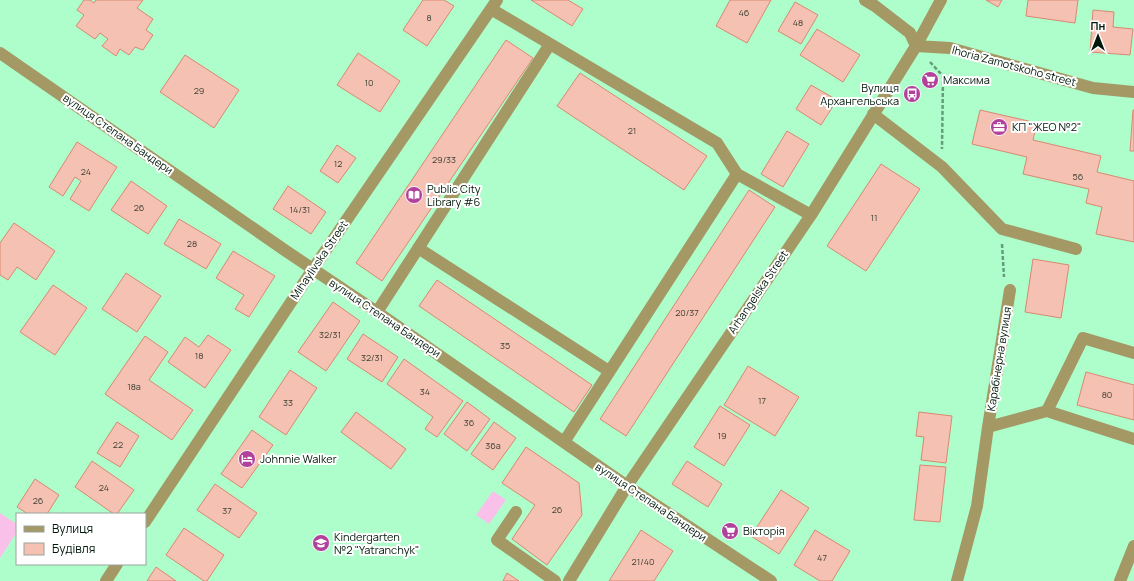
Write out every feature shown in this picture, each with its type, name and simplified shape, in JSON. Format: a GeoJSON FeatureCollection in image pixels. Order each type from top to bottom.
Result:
{"type":"FeatureCollection","features":[{"type":"Feature","properties":{"kind":"street"},"geometry":{"type":"LineString","coordinates":[[865,0],[910,33],[916,46]]}},
{"type":"Feature","properties":{"kind":"street","name":"Arhangelska Street"},"geometry":{"type":"LineString","coordinates":[[569,581],[627,486],[811,215],[916,46],[941,0]]}},
{"type":"Feature","properties":{"kind":"street"},"geometry":{"type":"LineString","coordinates":[[494,4],[550,44],[717,143],[737,174],[811,215]]}},
{"type":"Feature","properties":{"kind":"street","name":"Mihaylivska Street"},"geometry":{"type":"LineString","coordinates":[[146,520],[313,269],[494,4]]}},
{"type":"Feature","properties":{"kind":"street"},"geometry":{"type":"LineString","coordinates":[[377,312],[550,44]]}},
{"type":"Feature","properties":{"kind":"street","name":"Ihoria Zamotskoho street"},"geometry":{"type":"LineString","coordinates":[[916,46],[950,48],[1093,88],[1134,92]]}},
{"type":"Feature","properties":{"kind":"street","name":"вулиця Степана Бандери"},"geometry":{"type":"LineString","coordinates":[[0,53],[627,486],[771,581]]}},
{"type":"Feature","properties":{"kind":"street"},"geometry":{"type":"LineString","coordinates":[[873,114],[942,167],[1002,229],[1076,249]]}},
{"type":"Feature","properties":{"kind":"street"},"geometry":{"type":"LineString","coordinates":[[564,442],[737,174]]}},
{"type":"Feature","properties":{"kind":"street"},"geometry":{"type":"LineString","coordinates":[[418,248],[609,371]]}},
{"type":"Feature","properties":{"kind":"street","name":"Карабінерна вулиця"},"geometry":{"type":"LineString","coordinates":[[957,581],[977,506],[1010,290]]}},
{"type":"Feature","properties":{"kind":"street"},"geometry":{"type":"LineString","coordinates":[[1047,411],[1083,338],[1134,353]]}},
{"type":"Feature","properties":{"kind":"street"},"geometry":{"type":"LineString","coordinates":[[988,427],[1047,411],[1134,439]]}},
{"type":"Feature","properties":{"kind":"street"},"geometry":{"type":"LineString","coordinates":[[516,512],[497,540],[555,581]]}},
{"type":"Feature","properties":{"kind":"street"},"geometry":{"type":"LineString","coordinates":[[1120,581],[1134,546]]}},
{"type":"Feature","properties":{"kind":"street"},"geometry":{"type":"LineString","coordinates":[[106,581],[116,565]]}},
{"type":"Feature","properties":{"kind":"path"},"geometry":{"type":"LineString","coordinates":[[916,46],[943,76],[942,167]]}},
{"type":"Feature","properties":{"kind":"path"},"geometry":{"type":"LineString","coordinates":[[1002,229],[1005,288],[1010,290]]}},
{"type":"Feature","properties":{"kind":"shaded area"},"geometry":{"type":"Polygon","coordinates":[[[493,491],[506,500],[489,524],[476,515],[493,491]]]}},
{"type":"Feature","properties":{"kind":"shaded area"},"geometry":{"type":"Polygon","coordinates":[[[0,513],[16,523],[16,534],[0,558],[0,513]]]}},
{"type":"Feature","properties":{"kind":"building"},"geometry":{"type":"Polygon","coordinates":[[[84,0],[90,0],[94,3],[96,0],[143,0],[137,8],[153,19],[146,30],[153,35],[143,50],[135,47],[129,55],[120,49],[116,56],[102,46],[108,39],[100,33],[95,39],[76,26],[84,15],[77,10],[84,0]]]}},
{"type":"Feature","properties":{"kind":"building"},"geometry":{"type":"Polygon","coordinates":[[[423,0],[444,0],[454,6],[427,46],[403,30],[423,0]]]}},
{"type":"Feature","properties":{"kind":"building"},"geometry":{"type":"Polygon","coordinates":[[[531,0],[568,0],[583,9],[572,26],[531,0]]]}},
{"type":"Feature","properties":{"kind":"building"},"geometry":{"type":"Polygon","coordinates":[[[730,0],[771,0],[747,43],[716,26],[730,0]]]}},
{"type":"Feature","properties":{"kind":"building"},"geometry":{"type":"Polygon","coordinates":[[[986,0],[1002,0],[998,7],[986,0]]]}},
{"type":"Feature","properties":{"kind":"building"},"geometry":{"type":"Polygon","coordinates":[[[1028,0],[1078,0],[1075,23],[1026,16],[1028,0]]]}},
{"type":"Feature","properties":{"kind":"building"},"geometry":{"type":"Polygon","coordinates":[[[795,2],[818,15],[801,44],[778,31],[795,2]]]}},
{"type":"Feature","properties":{"kind":"building"},"geometry":{"type":"Polygon","coordinates":[[[1093,10],[1114,12],[1113,27],[1133,29],[1130,55],[1090,52],[1093,10]]]}},
{"type":"Feature","properties":{"kind":"building"},"geometry":{"type":"Polygon","coordinates":[[[817,29],[860,55],[843,82],[800,55],[817,29]]]}},
{"type":"Feature","properties":{"kind":"building"},"geometry":{"type":"Polygon","coordinates":[[[506,40],[533,58],[382,281],[356,263],[506,40]]]}},
{"type":"Feature","properties":{"kind":"building"},"geometry":{"type":"Polygon","coordinates":[[[358,53],[400,81],[380,112],[337,85],[358,53]]]}},
{"type":"Feature","properties":{"kind":"building"},"geometry":{"type":"Polygon","coordinates":[[[185,55],[239,90],[214,128],[160,92],[185,55]]]}},
{"type":"Feature","properties":{"kind":"building"},"geometry":{"type":"Polygon","coordinates":[[[580,73],[707,156],[684,190],[557,106],[580,73]]]}},
{"type":"Feature","properties":{"kind":"building"},"geometry":{"type":"Polygon","coordinates":[[[811,85],[837,100],[821,125],[796,109],[811,85]]]}},
{"type":"Feature","properties":{"kind":"building"},"geometry":{"type":"Polygon","coordinates":[[[980,110],[1037,123],[1033,140],[1101,156],[1097,172],[1134,181],[1134,242],[1096,234],[1102,207],[1086,203],[1089,189],[1023,174],[1027,157],[972,144],[980,110]]]}},
{"type":"Feature","properties":{"kind":"building"},"geometry":{"type":"Polygon","coordinates":[[[1133,110],[1134,151],[1130,151],[1133,110]]]}},
{"type":"Feature","properties":{"kind":"building"},"geometry":{"type":"Polygon","coordinates":[[[787,131],[809,144],[783,187],[761,174],[787,131]]]}},
{"type":"Feature","properties":{"kind":"building"},"geometry":{"type":"Polygon","coordinates":[[[77,142],[117,167],[89,211],[70,199],[81,181],[75,177],[63,196],[49,187],[77,142]]]}},
{"type":"Feature","properties":{"kind":"building"},"geometry":{"type":"Polygon","coordinates":[[[337,145],[356,158],[338,183],[320,171],[337,145]]]}},
{"type":"Feature","properties":{"kind":"building"},"geometry":{"type":"Polygon","coordinates":[[[881,164],[920,189],[866,271],[827,246],[881,164]]]}},
{"type":"Feature","properties":{"kind":"building"},"geometry":{"type":"Polygon","coordinates":[[[131,181],[167,206],[148,234],[111,210],[131,181]]]}},
{"type":"Feature","properties":{"kind":"building"},"geometry":{"type":"Polygon","coordinates":[[[288,186],[326,212],[311,234],[273,209],[288,186]]]}},
{"type":"Feature","properties":{"kind":"building"},"geometry":{"type":"Polygon","coordinates":[[[749,190],[775,207],[626,436],[600,419],[749,190]]]}},
{"type":"Feature","properties":{"kind":"building"},"geometry":{"type":"Polygon","coordinates":[[[179,219],[221,244],[206,269],[164,244],[179,219]]]}},
{"type":"Feature","properties":{"kind":"building"},"geometry":{"type":"Polygon","coordinates":[[[14,223],[55,251],[36,280],[17,267],[8,280],[0,275],[0,243],[14,223]]]}},
{"type":"Feature","properties":{"kind":"building"},"geometry":{"type":"Polygon","coordinates":[[[233,251],[275,276],[249,317],[235,309],[244,295],[216,278],[233,251]]]}},
{"type":"Feature","properties":{"kind":"building"},"geometry":{"type":"Polygon","coordinates":[[[1033,259],[1069,265],[1061,318],[1025,312],[1033,259]]]}},
{"type":"Feature","properties":{"kind":"building"},"geometry":{"type":"Polygon","coordinates":[[[126,273],[161,296],[137,332],[102,309],[126,273]]]}},
{"type":"Feature","properties":{"kind":"building"},"geometry":{"type":"Polygon","coordinates":[[[437,280],[592,385],[574,412],[419,306],[437,280]]]}},
{"type":"Feature","properties":{"kind":"building"},"geometry":{"type":"Polygon","coordinates":[[[53,285],[87,308],[55,355],[20,332],[53,285]]]}},
{"type":"Feature","properties":{"kind":"building"},"geometry":{"type":"Polygon","coordinates":[[[333,302],[360,321],[326,371],[298,352],[333,302]]]}},
{"type":"Feature","properties":{"kind":"building"},"geometry":{"type":"Polygon","coordinates":[[[363,334],[398,357],[382,382],[347,359],[363,334]]]}},
{"type":"Feature","properties":{"kind":"building"},"geometry":{"type":"Polygon","coordinates":[[[208,335],[231,350],[205,388],[168,362],[185,337],[199,347],[208,335]]]}},
{"type":"Feature","properties":{"kind":"building"},"geometry":{"type":"Polygon","coordinates":[[[145,336],[168,352],[149,380],[193,410],[172,440],[105,394],[145,336]]]}},
{"type":"Feature","properties":{"kind":"building"},"geometry":{"type":"Polygon","coordinates":[[[404,359],[463,401],[437,437],[425,429],[433,417],[387,384],[404,359]]]}},
{"type":"Feature","properties":{"kind":"building"},"geometry":{"type":"Polygon","coordinates":[[[748,366],[799,397],[775,436],[724,405],[748,366]]]}},
{"type":"Feature","properties":{"kind":"building"},"geometry":{"type":"Polygon","coordinates":[[[290,370],[317,388],[286,435],[259,417],[290,370]]]}},
{"type":"Feature","properties":{"kind":"building"},"geometry":{"type":"Polygon","coordinates":[[[1086,372],[1134,385],[1134,420],[1077,405],[1086,372]]]}},
{"type":"Feature","properties":{"kind":"building"},"geometry":{"type":"Polygon","coordinates":[[[467,402],[490,419],[467,451],[444,434],[467,402]]]}},
{"type":"Feature","properties":{"kind":"building"},"geometry":{"type":"Polygon","coordinates":[[[720,406],[750,425],[724,466],[694,447],[720,406]]]}},
{"type":"Feature","properties":{"kind":"building"},"geometry":{"type":"Polygon","coordinates":[[[356,412],[406,449],[391,469],[341,432],[356,412]]]}},
{"type":"Feature","properties":{"kind":"building"},"geometry":{"type":"Polygon","coordinates":[[[919,412],[952,416],[946,463],[921,460],[924,437],[916,436],[919,412]]]}},
{"type":"Feature","properties":{"kind":"building"},"geometry":{"type":"Polygon","coordinates":[[[117,422],[139,436],[120,467],[97,453],[117,422]]]}},
{"type":"Feature","properties":{"kind":"building"},"geometry":{"type":"Polygon","coordinates":[[[494,422],[516,438],[493,470],[471,454],[494,422]]]}},
{"type":"Feature","properties":{"kind":"building","name":"Johnnie Walker"},"geometry":{"type":"Polygon","coordinates":[[[252,430],[273,445],[242,488],[221,474],[252,430]]]}},
{"type":"Feature","properties":{"kind":"building"},"geometry":{"type":"Polygon","coordinates":[[[526,447],[579,483],[582,515],[547,565],[512,539],[535,505],[502,483],[526,447]]]}},
{"type":"Feature","properties":{"kind":"building"},"geometry":{"type":"Polygon","coordinates":[[[92,461],[134,490],[118,513],[113,513],[75,487],[92,461]]]}},
{"type":"Feature","properties":{"kind":"building"},"geometry":{"type":"Polygon","coordinates":[[[687,461],[722,484],[708,507],[672,484],[687,461]]]}},
{"type":"Feature","properties":{"kind":"building"},"geometry":{"type":"Polygon","coordinates":[[[920,465],[946,467],[940,522],[914,520],[920,465]]]}},
{"type":"Feature","properties":{"kind":"building"},"geometry":{"type":"Polygon","coordinates":[[[35,479],[59,495],[48,513],[26,513],[17,507],[35,479]]]}},
{"type":"Feature","properties":{"kind":"building"},"geometry":{"type":"Polygon","coordinates":[[[215,484],[257,513],[239,538],[197,510],[215,484]]]}},
{"type":"Feature","properties":{"kind":"building"},"geometry":{"type":"Polygon","coordinates":[[[781,490],[809,508],[779,554],[751,536],[781,490]]]}},
{"type":"Feature","properties":{"kind":"building"},"geometry":{"type":"Polygon","coordinates":[[[184,528],[224,555],[207,581],[204,581],[166,555],[184,528]]]}},
{"type":"Feature","properties":{"kind":"building"},"geometry":{"type":"Polygon","coordinates":[[[641,530],[673,551],[654,581],[609,581],[641,530]]]}},
{"type":"Feature","properties":{"kind":"building"},"geometry":{"type":"Polygon","coordinates":[[[815,530],[850,551],[832,581],[820,581],[794,565],[815,530]]]}},
{"type":"Feature","properties":{"kind":"building"},"geometry":{"type":"Polygon","coordinates":[[[156,567],[176,581],[147,581],[156,567]]]}},
{"type":"Feature","properties":{"kind":"building"},"geometry":{"type":"Polygon","coordinates":[[[507,573],[519,581],[503,581],[507,573]]]}},
{"type":"Feature","properties":{"kind":"place","name":"Максима"},"geometry":{"type":"Point","coordinates":[930,80]}},
{"type":"Feature","properties":{"kind":"place","name":"Вулиця Архангельська"},"geometry":{"type":"Point","coordinates":[912,94]}},
{"type":"Feature","properties":{"kind":"place","name":"КП \"ЖЕО №2\""},"geometry":{"type":"Point","coordinates":[999,127]}},
{"type":"Feature","properties":{"kind":"place","name":"Public City Library #6"},"geometry":{"type":"Point","coordinates":[414,195]}},
{"type":"Feature","properties":{"kind":"place","name":"Johnnie Walker"},"geometry":{"type":"Point","coordinates":[247,459]}},
{"type":"Feature","properties":{"kind":"place","name":"Вікторія"},"geometry":{"type":"Point","coordinates":[730,531]}},
{"type":"Feature","properties":{"kind":"place","name":"Kindergarten №2 \"Yatranchyk\""},"geometry":{"type":"Point","coordinates":[321,543]}}]}
